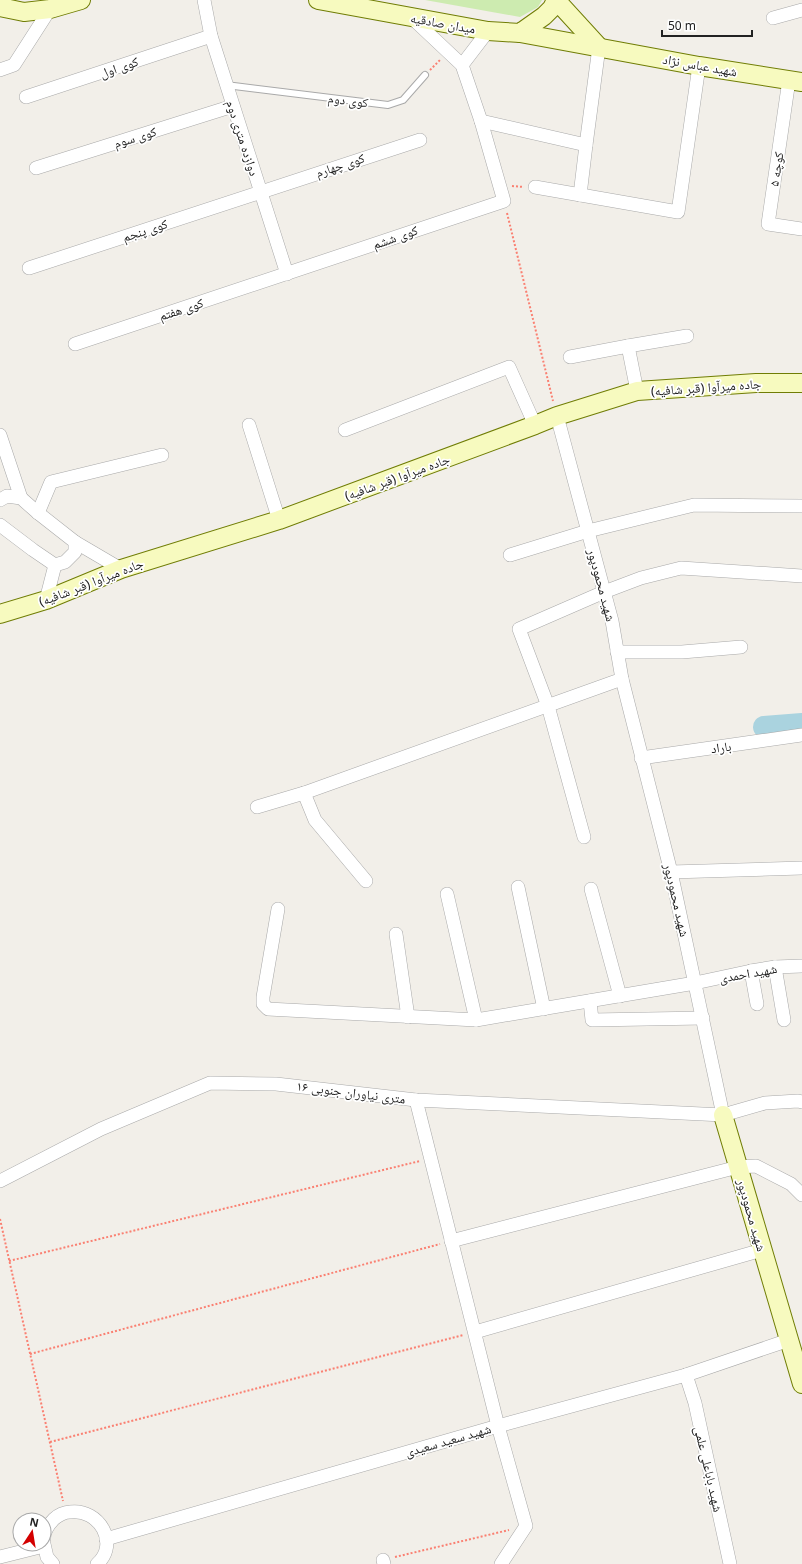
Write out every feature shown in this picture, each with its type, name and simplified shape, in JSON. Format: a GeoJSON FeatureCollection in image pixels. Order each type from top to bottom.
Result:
{"type":"FeatureCollection","features":[{"type":"Feature","properties":{"kind":"street"},"geometry":{"type":"LineString","coordinates":[[0,7],[24,12],[50,9],[81,0]]}},
{"type":"Feature","properties":{"kind":"street","name":"دوازده متری دوم"},"geometry":{"type":"LineString","coordinates":[[204,0],[211,36],[287,274]]}},
{"type":"Feature","properties":{"kind":"street","name":"میدان صادقیه"},"geometry":{"type":"LineString","coordinates":[[315,0],[488,31],[520,33],[599,47]]}},
{"type":"Feature","properties":{"kind":"street"},"geometry":{"type":"LineString","coordinates":[[520,33],[544,16],[552,8],[556,0],[599,47],[580,195]]}},
{"type":"Feature","properties":{"kind":"street"},"geometry":{"type":"LineString","coordinates":[[0,70],[14,65],[50,9]]}},
{"type":"Feature","properties":{"kind":"street"},"geometry":{"type":"LineString","coordinates":[[773,18],[802,10]]}},
{"type":"Feature","properties":{"kind":"street"},"geometry":{"type":"LineString","coordinates":[[411,17],[462,65],[481,121],[504,201]]}},
{"type":"Feature","properties":{"kind":"street"},"geometry":{"type":"LineString","coordinates":[[462,65],[488,31]]}},
{"type":"Feature","properties":{"kind":"street","name":"کوی اول"},"geometry":{"type":"LineString","coordinates":[[26,97],[211,36]]}},
{"type":"Feature","properties":{"kind":"street","name":"شهید عباس نژاد"},"geometry":{"type":"LineString","coordinates":[[599,47],[699,66],[796,81]]}},
{"type":"Feature","properties":{"kind":"street"},"geometry":{"type":"LineString","coordinates":[[535,187],[678,212],[699,66]]}},
{"type":"Feature","properties":{"kind":"street","name":"کوچه ۵"},"geometry":{"type":"LineString","coordinates":[[796,81],[768,224],[802,229]]}},
{"type":"Feature","properties":{"kind":"street","name":"کوی سوم"},"geometry":{"type":"LineString","coordinates":[[36,168],[233,106]]}},
{"type":"Feature","properties":{"kind":"street"},"geometry":{"type":"LineString","coordinates":[[481,121],[586,145]]}},
{"type":"Feature","properties":{"kind":"street","name":"کوی چهارم"},"geometry":{"type":"LineString","coordinates":[[260,191],[420,140]]}},
{"type":"Feature","properties":{"kind":"street","name":"کوی پنجم"},"geometry":{"type":"LineString","coordinates":[[29,268],[260,191]]}},
{"type":"Feature","properties":{"kind":"street","name":"کوی ششم"},"geometry":{"type":"LineString","coordinates":[[287,274],[504,201]]}},
{"type":"Feature","properties":{"kind":"street","name":"کوی هفتم"},"geometry":{"type":"LineString","coordinates":[[75,344],[287,274]]}},
{"type":"Feature","properties":{"kind":"street"},"geometry":{"type":"LineString","coordinates":[[570,357],[688,336]]}},
{"type":"Feature","properties":{"kind":"street"},"geometry":{"type":"LineString","coordinates":[[628,346],[637,391]]}},
{"type":"Feature","properties":{"kind":"street"},"geometry":{"type":"LineString","coordinates":[[345,430],[509,367],[535,425]]}},
{"type":"Feature","properties":{"kind":"street","name":"جاده میرآوا (قبر شافیه)"},"geometry":{"type":"LineString","coordinates":[[0,614],[46,600],[121,569],[279,520],[557,416],[637,391],[756,383],[802,383]]}},
{"type":"Feature","properties":{"kind":"street","name":"شهید محمودپور"},"geometry":{"type":"LineString","coordinates":[[557,416],[612,621],[622,679],[671,872],[723,1115],[802,1384]]}},
{"type":"Feature","properties":{"kind":"street"},"geometry":{"type":"LineString","coordinates":[[249,425],[279,520]]}},
{"type":"Feature","properties":{"kind":"street"},"geometry":{"type":"LineString","coordinates":[[0,435],[21,498],[75,542],[121,569]]}},
{"type":"Feature","properties":{"kind":"street"},"geometry":{"type":"LineString","coordinates":[[38,513],[51,482],[162,455]]}},
{"type":"Feature","properties":{"kind":"street"},"geometry":{"type":"LineString","coordinates":[[0,500],[7,496],[21,498]]}},
{"type":"Feature","properties":{"kind":"street"},"geometry":{"type":"LineString","coordinates":[[510,555],[588,531],[694,505],[802,506]]}},
{"type":"Feature","properties":{"kind":"street"},"geometry":{"type":"LineString","coordinates":[[0,524],[55,565]]}},
{"type":"Feature","properties":{"kind":"street"},"geometry":{"type":"LineString","coordinates":[[55,565],[65,562],[75,552],[75,542]]}},
{"type":"Feature","properties":{"kind":"street"},"geometry":{"type":"LineString","coordinates":[[46,600],[55,565]]}},
{"type":"Feature","properties":{"kind":"street"},"geometry":{"type":"LineString","coordinates":[[584,837],[548,706],[519,629],[604,592],[641,578],[681,568],[802,576]]}},
{"type":"Feature","properties":{"kind":"street"},"geometry":{"type":"LineString","coordinates":[[617,652],[682,652],[741,647]]}},
{"type":"Feature","properties":{"kind":"street"},"geometry":{"type":"LineString","coordinates":[[257,807],[304,793],[622,679]]}},
{"type":"Feature","properties":{"kind":"street","name":"باراد"},"geometry":{"type":"LineString","coordinates":[[641,758],[802,736]]}},
{"type":"Feature","properties":{"kind":"street"},"geometry":{"type":"LineString","coordinates":[[304,793],[315,820],[366,882]]}},
{"type":"Feature","properties":{"kind":"street"},"geometry":{"type":"LineString","coordinates":[[671,872],[802,868]]}},
{"type":"Feature","properties":{"kind":"street"},"geometry":{"type":"LineString","coordinates":[[518,887],[544,1009]]}},
{"type":"Feature","properties":{"kind":"street"},"geometry":{"type":"LineString","coordinates":[[591,889],[620,996]]}},
{"type":"Feature","properties":{"kind":"street"},"geometry":{"type":"LineString","coordinates":[[447,894],[476,1020]]}},
{"type":"Feature","properties":{"kind":"street","name":"شهید احمدی"},"geometry":{"type":"LineString","coordinates":[[278,909],[263,997],[263,1004],[268,1009],[476,1020],[695,983],[775,967],[802,966]]}},
{"type":"Feature","properties":{"kind":"street"},"geometry":{"type":"LineString","coordinates":[[396,934],[408,1017]]}},
{"type":"Feature","properties":{"kind":"street"},"geometry":{"type":"LineString","coordinates":[[775,967],[784,1020]]}},
{"type":"Feature","properties":{"kind":"street"},"geometry":{"type":"LineString","coordinates":[[751,971],[757,1004]]}},
{"type":"Feature","properties":{"kind":"street"},"geometry":{"type":"LineString","coordinates":[[590,1001],[592,1020],[702,1018]]}},
{"type":"Feature","properties":{"kind":"street","name":"۱۶ متری نیاوران جنوبی"},"geometry":{"type":"LineString","coordinates":[[0,1181],[100,1130],[210,1083],[276,1084],[416,1100],[723,1115],[765,1103],[802,1102]]}},
{"type":"Feature","properties":{"kind":"street"},"geometry":{"type":"LineString","coordinates":[[416,1100],[498,1426],[526,1526],[501,1564]]}},
{"type":"Feature","properties":{"kind":"street"},"geometry":{"type":"LineString","coordinates":[[451,1241],[738,1167],[756,1166],[791,1184],[802,1195]]}},
{"type":"Feature","properties":{"kind":"street"},"geometry":{"type":"LineString","coordinates":[[475,1332],[762,1250]]}},
{"type":"Feature","properties":{"kind":"street","name":"شهید سعید سعیدی"},"geometry":{"type":"LineString","coordinates":[[106,1539],[498,1426],[686,1375],[789,1340]]}},
{"type":"Feature","properties":{"kind":"street","name":"شهید باباعلی علمی"},"geometry":{"type":"LineString","coordinates":[[686,1375],[694,1403],[730,1564]]}},
{"type":"Feature","properties":{"kind":"street"},"geometry":{"type":"LineString","coordinates":[[52,1521],[56,1517],[66,1512],[76,1511],[86,1513],[95,1518],[101,1525],[106,1539],[104,1554],[97,1564]]}},
{"type":"Feature","properties":{"kind":"street"},"geometry":{"type":"LineString","coordinates":[[0,1557],[16,1552]]}},
{"type":"Feature","properties":{"kind":"street"},"geometry":{"type":"LineString","coordinates":[[46,1552],[53,1564]]}},
{"type":"Feature","properties":{"kind":"lane","name":"کوی دوم"},"geometry":{"type":"LineString","coordinates":[[226,85],[388,106],[403,100],[425,75]]}},
{"type":"Feature","properties":{"kind":"path"},"geometry":{"type":"LineString","coordinates":[[425,75],[448,52]]}},
{"type":"Feature","properties":{"kind":"path"},"geometry":{"type":"LineString","coordinates":[[499,186],[535,187]]}},
{"type":"Feature","properties":{"kind":"path"},"geometry":{"type":"LineString","coordinates":[[504,201],[557,416]]}},
{"type":"Feature","properties":{"kind":"path"},"geometry":{"type":"LineString","coordinates":[[9,1261],[430,1158]]}},
{"type":"Feature","properties":{"kind":"path"},"geometry":{"type":"LineString","coordinates":[[0,1219],[66,1512]]}},
{"type":"Feature","properties":{"kind":"path"},"geometry":{"type":"LineString","coordinates":[[30,1354],[451,1241]]}},
{"type":"Feature","properties":{"kind":"path"},"geometry":{"type":"LineString","coordinates":[[50,1442],[475,1332]]}},
{"type":"Feature","properties":{"kind":"path"},"geometry":{"type":"LineString","coordinates":[[383,1562],[526,1526]]}},
{"type":"Feature","properties":{"kind":"green space"},"geometry":{"type":"Polygon","coordinates":[[[425,0],[542,0],[538,7],[520,17],[425,0]]]}},
{"type":"Feature","properties":{"kind":"waterway"},"geometry":{"type":"LineString","coordinates":[[764,727],[802,724]]}}]}
